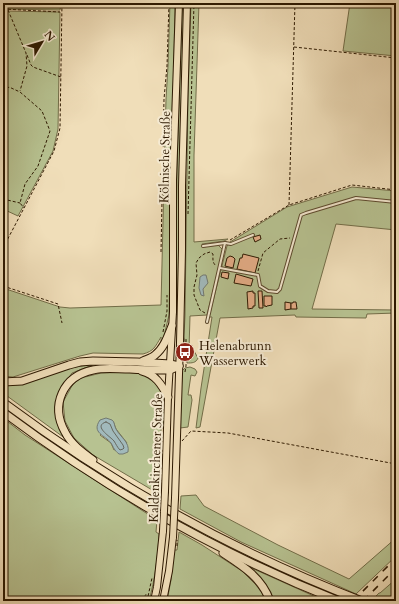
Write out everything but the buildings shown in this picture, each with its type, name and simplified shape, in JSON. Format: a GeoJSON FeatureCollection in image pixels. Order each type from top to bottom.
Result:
{"type":"FeatureCollection","features":[{"type":"Feature","properties":{"kind":"highway"},"geometry":{"type":"LineString","coordinates":[[137,362],[154,356],[157,353],[164,344],[172,326]]}},
{"type":"Feature","properties":{"kind":"highway"},"geometry":{"type":"LineString","coordinates":[[3,382],[22,381],[80,362],[106,360],[137,362],[170,367]]}},
{"type":"Feature","properties":{"kind":"highway"},"geometry":{"type":"LineString","coordinates":[[132,489],[82,452],[72,442],[60,422],[58,409],[60,399],[72,379],[82,373],[92,370],[104,368],[136,369],[183,366]]}},
{"type":"Feature","properties":{"kind":"highway"},"geometry":{"type":"LineString","coordinates":[[136,369],[152,375],[163,386],[164,396]]}},
{"type":"Feature","properties":{"kind":"highway"},"geometry":{"type":"LineString","coordinates":[[3,402],[72,452],[132,489],[196,525],[246,551],[313,582],[362,601]]}},
{"type":"Feature","properties":{"kind":"highway"},"geometry":{"type":"LineString","coordinates":[[3,412],[64,456],[183,527],[229,552],[339,601]]}},
{"type":"Feature","properties":{"kind":"highway"},"geometry":{"type":"LineString","coordinates":[[183,527],[248,570],[260,582],[270,601]]}},
{"type":"Feature","properties":{"kind":"main road","name":"Kölnische Straße"},"geometry":{"type":"LineString","coordinates":[[173,314],[173,180],[179,3]]}},
{"type":"Feature","properties":{"kind":"main road","name":"Kölnische Straße"},"geometry":{"type":"LineString","coordinates":[[180,320],[187,3]]}},
{"type":"Feature","properties":{"kind":"main road","name":"Kaldenkirchener Straße"},"geometry":{"type":"LineString","coordinates":[[154,601],[158,587],[163,531],[165,491],[164,396],[170,367],[173,314]]}},
{"type":"Feature","properties":{"kind":"main road","name":"Kaldenkirchener Straße"},"geometry":{"type":"LineString","coordinates":[[163,601],[169,571],[173,537],[183,366],[180,320]]}},
{"type":"Feature","properties":{"kind":"lane"},"geometry":{"type":"LineString","coordinates":[[220,268],[258,275],[260,286],[268,291],[278,292],[301,215],[356,198],[396,202]]}},
{"type":"Feature","properties":{"kind":"lane"},"geometry":{"type":"LineString","coordinates":[[203,246],[225,243],[231,244],[253,235]]}},
{"type":"Feature","properties":{"kind":"lane"},"geometry":{"type":"LineString","coordinates":[[207,322],[225,243]]}},
{"type":"Feature","properties":{"kind":"path"},"geometry":{"type":"LineString","coordinates":[[3,248],[54,151],[60,128],[62,3]]}},
{"type":"Feature","properties":{"kind":"path"},"geometry":{"type":"LineString","coordinates":[[160,252],[168,3]]}},
{"type":"Feature","properties":{"kind":"path"},"geometry":{"type":"LineString","coordinates":[[188,214],[194,3]]}},
{"type":"Feature","properties":{"kind":"path"},"geometry":{"type":"LineString","coordinates":[[289,205],[295,3]]}},
{"type":"Feature","properties":{"kind":"path"},"geometry":{"type":"LineString","coordinates":[[3,10],[62,12]]}},
{"type":"Feature","properties":{"kind":"path"},"geometry":{"type":"LineString","coordinates":[[8,10],[30,65],[61,77]]}},
{"type":"Feature","properties":{"kind":"path"},"geometry":{"type":"LineString","coordinates":[[294,47],[396,58]]}},
{"type":"Feature","properties":{"kind":"path"},"geometry":{"type":"LineString","coordinates":[[20,92],[27,66],[26,53]]}},
{"type":"Feature","properties":{"kind":"path"},"geometry":{"type":"LineString","coordinates":[[3,92],[9,87],[20,92],[42,111],[50,131],[38,166],[25,184],[20,203]]}},
{"type":"Feature","properties":{"kind":"path"},"geometry":{"type":"LineString","coordinates":[[225,243],[289,205],[352,185],[396,190]]}},
{"type":"Feature","properties":{"kind":"path"},"geometry":{"type":"LineString","coordinates":[[3,199],[20,203],[24,208]]}},
{"type":"Feature","properties":{"kind":"path"},"geometry":{"type":"LineString","coordinates":[[258,275],[263,253],[280,239],[294,238]]}},
{"type":"Feature","properties":{"kind":"path"},"geometry":{"type":"LineString","coordinates":[[208,315],[201,312],[194,295],[197,274],[196,263],[204,254],[210,252],[213,255],[213,263],[220,268]]}},
{"type":"Feature","properties":{"kind":"path"},"geometry":{"type":"LineString","coordinates":[[3,286],[58,304],[62,323]]}},
{"type":"Feature","properties":{"kind":"path"},"geometry":{"type":"LineString","coordinates":[[162,336],[166,317],[167,295]]}},
{"type":"Feature","properties":{"kind":"path"},"geometry":{"type":"LineString","coordinates":[[183,366],[186,337]]}},
{"type":"Feature","properties":{"kind":"path"},"geometry":{"type":"LineString","coordinates":[[162,415],[164,396]]}},
{"type":"Feature","properties":{"kind":"path"},"geometry":{"type":"LineString","coordinates":[[182,441],[191,431],[228,433],[396,464]]}},
{"type":"Feature","properties":{"kind":"path"},"geometry":{"type":"LineString","coordinates":[[147,601],[152,577]]}},
{"type":"Feature","properties":{"kind":"green space"},"geometry":{"type":"Polygon","coordinates":[[[4,3],[61,3],[60,10],[4,9],[4,3]]]}},
{"type":"Feature","properties":{"kind":"green space"},"geometry":{"type":"Polygon","coordinates":[[[170,3],[175,3],[169,315],[161,345],[161,337],[154,348],[143,354],[93,353],[13,377],[3,376],[3,288],[60,307],[161,305],[170,3]]]}},
{"type":"Feature","properties":{"kind":"green space"},"geometry":{"type":"Polygon","coordinates":[[[182,3],[184,3],[179,197],[178,315],[175,314],[182,3]]]}},
{"type":"Feature","properties":{"kind":"green space"},"geometry":{"type":"Polygon","coordinates":[[[191,3],[199,3],[194,155],[194,242],[228,239],[224,241],[202,244],[203,247],[218,245],[223,250],[207,315],[190,316],[189,349],[190,353],[194,351],[198,358],[195,362],[187,363],[187,349],[184,337],[191,3]]]}},
{"type":"Feature","properties":{"kind":"green space"},"geometry":{"type":"Polygon","coordinates":[[[350,3],[396,3],[396,56],[343,51],[350,3]]]}},
{"type":"Feature","properties":{"kind":"green space"},"geometry":{"type":"Polygon","coordinates":[[[4,11],[60,12],[58,129],[53,151],[18,216],[3,209],[4,11]]]}},
{"type":"Feature","properties":{"kind":"green space"},"geometry":{"type":"Polygon","coordinates":[[[352,187],[396,191],[396,230],[336,224],[312,309],[396,310],[396,313],[367,314],[366,318],[296,317],[295,315],[220,318],[200,427],[196,428],[212,317],[209,317],[227,246],[230,242],[287,207],[352,187]]]}},
{"type":"Feature","properties":{"kind":"green space"},"geometry":{"type":"Polygon","coordinates":[[[95,364],[72,373],[57,399],[66,439],[3,393],[3,384],[70,368],[95,364]]]}},
{"type":"Feature","properties":{"kind":"green space"},"geometry":{"type":"Polygon","coordinates":[[[190,367],[195,369],[197,372],[195,376],[191,375],[188,395],[191,395],[192,400],[188,427],[180,428],[182,371],[185,368],[190,367]]]}},
{"type":"Feature","properties":{"kind":"green space"},"geometry":{"type":"Polygon","coordinates":[[[101,373],[134,373],[147,375],[163,389],[163,408],[165,417],[164,428],[161,428],[159,494],[93,455],[74,438],[65,421],[63,402],[73,384],[81,378],[101,373]],[[113,421],[100,435],[111,443],[114,450],[127,443],[116,429],[113,421]]]}},
{"type":"Feature","properties":{"kind":"green space"},"geometry":{"type":"Polygon","coordinates":[[[3,418],[25,435],[157,520],[156,532],[159,534],[158,551],[155,576],[149,601],[145,601],[146,594],[142,601],[3,601],[3,418]]]}},
{"type":"Feature","properties":{"kind":"green space"},"geometry":{"type":"Polygon","coordinates":[[[196,495],[204,506],[278,545],[349,579],[396,538],[396,556],[356,594],[241,542],[180,509],[181,496],[196,495]]]}},
{"type":"Feature","properties":{"kind":"green space"},"geometry":{"type":"Polygon","coordinates":[[[179,532],[242,571],[256,585],[266,601],[167,601],[174,550],[177,550],[179,532]]]}},
{"type":"Feature","properties":{"kind":"green space"},"geometry":{"type":"Polygon","coordinates":[[[247,566],[325,601],[272,601],[247,566]]]}},
{"type":"Feature","properties":{"kind":"green space"},"geometry":{"type":"Polygon","coordinates":[[[396,579],[396,601],[379,601],[373,599],[379,593],[396,579]]]}},
{"type":"Feature","properties":{"kind":"water"},"geometry":{"type":"Polygon","coordinates":[[[206,275],[208,283],[203,289],[204,296],[201,295],[199,288],[200,277],[206,275]]]}},
{"type":"Feature","properties":{"kind":"water"},"geometry":{"type":"Polygon","coordinates":[[[106,418],[114,422],[116,429],[128,445],[128,452],[119,454],[111,443],[98,431],[97,428],[100,420],[106,418]]]}},
{"type":"Feature","properties":{"kind":"railway"},"geometry":{"type":"LineString","coordinates":[[353,601],[396,558]]}},
{"type":"Feature","properties":{"kind":"railway"},"geometry":{"type":"LineString","coordinates":[[363,601],[396,568]]}},
{"type":"Feature","properties":{"kind":"place","name":"Helenabrunn Wasserwerk"},"geometry":{"type":"Point","coordinates":[185,352]}}]}
